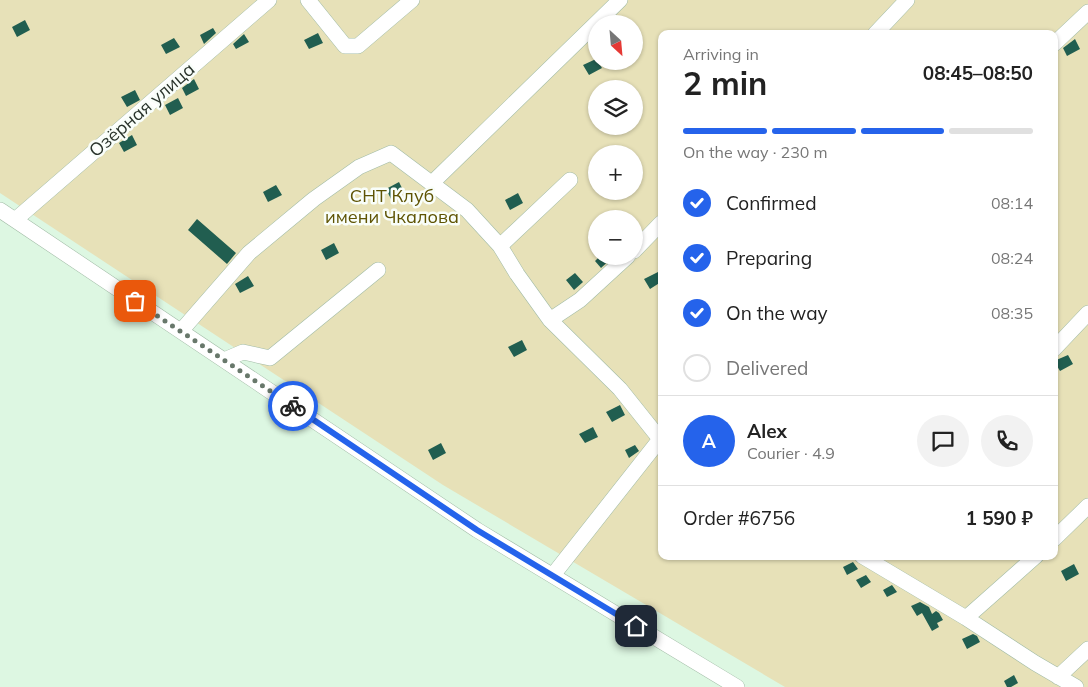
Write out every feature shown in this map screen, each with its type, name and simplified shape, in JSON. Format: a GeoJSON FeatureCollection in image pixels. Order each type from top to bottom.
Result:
{"type":"FeatureCollection","features":[{"type":"Feature","properties":{"kind":"street","name":"Озёрная улица"},"geometry":{"type":"LineString","coordinates":[[15,220],[269,0]]}},
{"type":"Feature","properties":{"kind":"street"},"geometry":{"type":"LineString","coordinates":[[308,0],[345,46],[358,46],[412,0]]}},
{"type":"Feature","properties":{"kind":"street"},"geometry":{"type":"LineString","coordinates":[[432,183],[620,0]]}},
{"type":"Feature","properties":{"kind":"street"},"geometry":{"type":"LineString","coordinates":[[879,30],[907,0]]}},
{"type":"Feature","properties":{"kind":"street"},"geometry":{"type":"LineString","coordinates":[[1058,40],[1088,12]]}},
{"type":"Feature","properties":{"kind":"street"},"geometry":{"type":"LineString","coordinates":[[181,331],[249,253],[314,199],[359,167],[391,153],[467,210],[500,246],[517,274],[550,320],[620,389],[658,435]]}},
{"type":"Feature","properties":{"kind":"street"},"geometry":{"type":"LineString","coordinates":[[500,246],[570,180]]}},
{"type":"Feature","properties":{"kind":"street"},"geometry":{"type":"LineString","coordinates":[[0,210],[477,530],[737,687]]}},
{"type":"Feature","properties":{"kind":"street"},"geometry":{"type":"LineString","coordinates":[[643,242],[658,226]]}},
{"type":"Feature","properties":{"kind":"street"},"geometry":{"type":"LineString","coordinates":[[550,320],[580,300],[618,265]]}},
{"type":"Feature","properties":{"kind":"street"},"geometry":{"type":"LineString","coordinates":[[224,360],[244,352],[270,358],[378,270]]}},
{"type":"Feature","properties":{"kind":"street"},"geometry":{"type":"LineString","coordinates":[[1058,345],[1088,312]]}},
{"type":"Feature","properties":{"kind":"street"},"geometry":{"type":"LineString","coordinates":[[552,575],[658,443]]}},
{"type":"Feature","properties":{"kind":"street"},"geometry":{"type":"LineString","coordinates":[[1058,535],[1088,506]]}},
{"type":"Feature","properties":{"kind":"street"},"geometry":{"type":"LineString","coordinates":[[869,560],[966,618],[1035,664],[1076,687]]}},
{"type":"Feature","properties":{"kind":"street"},"geometry":{"type":"LineString","coordinates":[[966,618],[1031,560]]}},
{"type":"Feature","properties":{"kind":"street"},"geometry":{"type":"LineString","coordinates":[[1058,677],[1088,649]]}},
{"type":"Feature","properties":{"kind":"green space","name":"СНТ Клуб имени Чкалова"},"geometry":{"type":"Polygon","coordinates":[[[0,0],[1088,0],[1088,687],[785,687],[443,485],[0,193],[0,0]]]}},
{"type":"Feature","properties":{"kind":"building"},"geometry":{"type":"Polygon","coordinates":[[[25,20],[30,30],[17,37],[12,27],[25,20]]]}},
{"type":"Feature","properties":{"kind":"building"},"geometry":{"type":"Polygon","coordinates":[[[213,28],[216,33],[204,44],[200,35],[213,28]]]}},
{"type":"Feature","properties":{"kind":"building"},"geometry":{"type":"Polygon","coordinates":[[[318,33],[323,43],[309,49],[304,40],[318,33]]]}},
{"type":"Feature","properties":{"kind":"building"},"geometry":{"type":"Polygon","coordinates":[[[244,34],[249,42],[236,49],[233,44],[244,34]]]}},
{"type":"Feature","properties":{"kind":"building"},"geometry":{"type":"Polygon","coordinates":[[[174,38],[180,47],[166,54],[161,45],[174,38]]]}},
{"type":"Feature","properties":{"kind":"building"},"geometry":{"type":"Polygon","coordinates":[[[1075,39],[1080,49],[1067,56],[1063,48],[1075,39]]]}},
{"type":"Feature","properties":{"kind":"building"},"geometry":{"type":"Polygon","coordinates":[[[588,63],[588,70],[598,70],[589,75],[583,65],[588,63]]]}},
{"type":"Feature","properties":{"kind":"building"},"geometry":{"type":"Polygon","coordinates":[[[194,79],[199,89],[186,96],[182,88],[194,79]]]}},
{"type":"Feature","properties":{"kind":"building"},"geometry":{"type":"Polygon","coordinates":[[[135,90],[140,100],[127,107],[121,97],[135,90]]]}},
{"type":"Feature","properties":{"kind":"building"},"geometry":{"type":"Polygon","coordinates":[[[178,98],[183,108],[170,115],[165,105],[178,98]]]}},
{"type":"Feature","properties":{"kind":"building"},"geometry":{"type":"Polygon","coordinates":[[[132,135],[137,145],[124,152],[119,143],[132,135]]]}},
{"type":"Feature","properties":{"kind":"building"},"geometry":{"type":"Polygon","coordinates":[[[399,182],[404,192],[391,199],[386,189],[399,182]]]}},
{"type":"Feature","properties":{"kind":"building"},"geometry":{"type":"Polygon","coordinates":[[[276,185],[282,195],[268,202],[263,192],[276,185]]]}},
{"type":"Feature","properties":{"kind":"building"},"geometry":{"type":"Polygon","coordinates":[[[518,193],[523,203],[510,210],[505,200],[518,193]]]}},
{"type":"Feature","properties":{"kind":"building"},"geometry":{"type":"Polygon","coordinates":[[[197,219],[236,253],[227,264],[188,230],[197,219]]]}},
{"type":"Feature","properties":{"kind":"building"},"geometry":{"type":"Polygon","coordinates":[[[334,243],[339,253],[326,260],[321,250],[334,243]]]}},
{"type":"Feature","properties":{"kind":"building"},"geometry":{"type":"Polygon","coordinates":[[[658,272],[658,284],[650,289],[644,279],[658,272]]]}},
{"type":"Feature","properties":{"kind":"building"},"geometry":{"type":"Polygon","coordinates":[[[575,273],[583,282],[574,290],[566,280],[575,273]]]}},
{"type":"Feature","properties":{"kind":"building"},"geometry":{"type":"Polygon","coordinates":[[[248,276],[254,286],[240,293],[235,284],[248,276]]]}},
{"type":"Feature","properties":{"kind":"building"},"geometry":{"type":"Polygon","coordinates":[[[522,340],[527,350],[514,357],[508,347],[522,340]]]}},
{"type":"Feature","properties":{"kind":"building"},"geometry":{"type":"Polygon","coordinates":[[[1068,355],[1073,364],[1060,371],[1058,359],[1068,355]]]}},
{"type":"Feature","properties":{"kind":"building"},"geometry":{"type":"Polygon","coordinates":[[[620,405],[625,415],[612,422],[606,412],[620,405]]]}},
{"type":"Feature","properties":{"kind":"building"},"geometry":{"type":"Polygon","coordinates":[[[593,427],[598,437],[585,443],[579,434],[593,427]]]}},
{"type":"Feature","properties":{"kind":"building"},"geometry":{"type":"Polygon","coordinates":[[[441,443],[446,453],[433,460],[428,450],[441,443]]]}},
{"type":"Feature","properties":{"kind":"building"},"geometry":{"type":"Polygon","coordinates":[[[635,445],[639,451],[629,458],[625,450],[635,445]]]}},
{"type":"Feature","properties":{"kind":"building"},"geometry":{"type":"Polygon","coordinates":[[[853,562],[858,569],[847,575],[843,567],[853,562]]]}},
{"type":"Feature","properties":{"kind":"building"},"geometry":{"type":"Polygon","coordinates":[[[1074,564],[1079,574],[1066,581],[1061,571],[1074,564]]]}},
{"type":"Feature","properties":{"kind":"building"},"geometry":{"type":"Polygon","coordinates":[[[866,575],[871,582],[861,588],[856,580],[866,575]]]}},
{"type":"Feature","properties":{"kind":"building"},"geometry":{"type":"Polygon","coordinates":[[[892,585],[897,592],[887,597],[883,590],[892,585]]]}},
{"type":"Feature","properties":{"kind":"building"},"geometry":{"type":"Polygon","coordinates":[[[920,602],[929,607],[932,614],[936,611],[939,613],[943,620],[937,623],[939,627],[932,631],[922,613],[917,616],[911,606],[920,602]]]}},
{"type":"Feature","properties":{"kind":"building"},"geometry":{"type":"Polygon","coordinates":[[[973,634],[977,636],[980,642],[967,649],[962,639],[973,634]]]}},
{"type":"Feature","properties":{"kind":"building"},"geometry":{"type":"Polygon","coordinates":[[[1014,675],[1018,683],[1007,687],[1004,681],[1014,675]]]}},
{"type":"Feature","properties":{"kind":"way so far"},"geometry":{"type":"LineString","coordinates":[[135,301],[293,406]]}},
{"type":"Feature","properties":{"kind":"route"},"geometry":{"type":"LineString","coordinates":[[293,406],[477,530],[636,626]]}}]}
